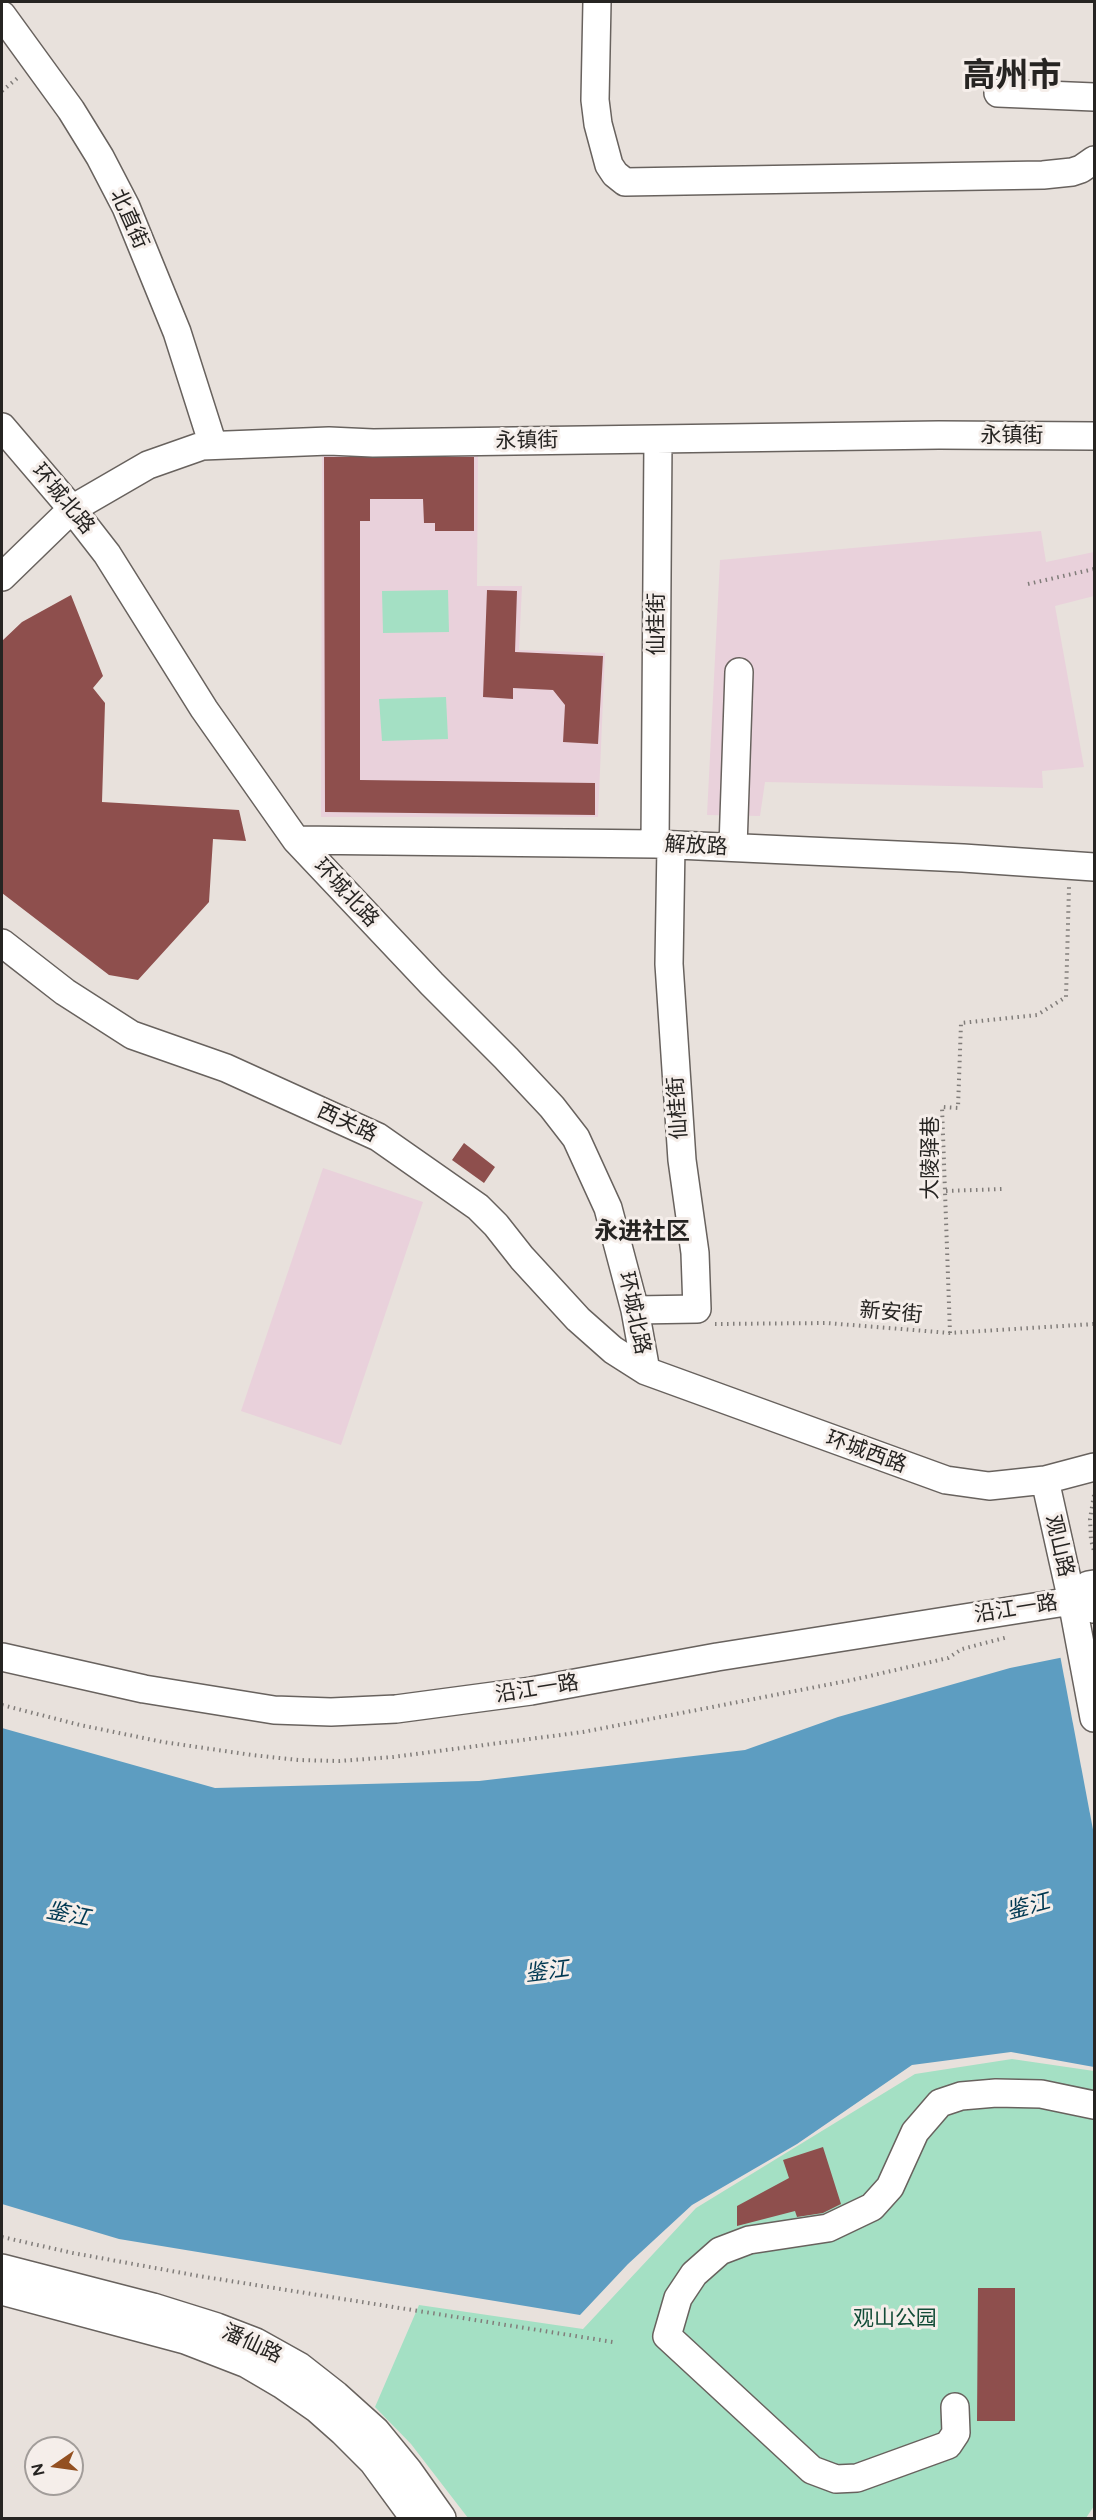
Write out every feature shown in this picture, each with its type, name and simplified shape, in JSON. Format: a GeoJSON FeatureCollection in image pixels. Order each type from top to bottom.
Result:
{"type":"FeatureCollection","features":[{"type":"Feature","properties":{"kind":"street"},"geometry":{"type":"LineString","coordinates":[[597,2],[595,100],[598,124],[609,165],[625,182],[1042,175],[1072,172],[1095,160]]}},
{"type":"Feature","properties":{"kind":"street","name":"北直街"},"geometry":{"type":"LineString","coordinates":[[2,15],[71,110],[100,157],[126,207],[177,332],[213,445]]}},
{"type":"Feature","properties":{"kind":"street"},"geometry":{"type":"LineString","coordinates":[[998,93],[1095,97]]}},
{"type":"Feature","properties":{"kind":"street","name":"环城北路"},"geometry":{"type":"LineString","coordinates":[[2,427],[107,554],[204,709],[296,840],[432,984],[514,1066],[552,1107],[576,1138],[608,1208],[635,1310],[646,1371]]}},
{"type":"Feature","properties":{"kind":"street","name":"永镇街"},"geometry":{"type":"LineString","coordinates":[[2,577],[72,509],[148,465],[190,449],[213,445],[328,441],[373,443],[939,435],[1095,436]]}},
{"type":"Feature","properties":{"kind":"street","name":"仙桂街"},"geometry":{"type":"LineString","coordinates":[[658,440],[663,844],[669,906],[670,976],[682,1160],[695,1253],[697,1309]]}},
{"type":"Feature","properties":{"kind":"street"},"geometry":{"type":"LineString","coordinates":[[733,847],[739,672]]}},
{"type":"Feature","properties":{"kind":"street","name":"解放路"},"geometry":{"type":"LineString","coordinates":[[296,840],[663,844],[1082,866]]}},
{"type":"Feature","properties":{"kind":"street","name":"西关路"},"geometry":{"type":"LineString","coordinates":[[2,943],[65,992],[132,1035],[226,1068],[378,1137],[478,1207],[579,1319],[613,1350],[646,1371]]}},
{"type":"Feature","properties":{"kind":"street"},"geometry":{"type":"LineString","coordinates":[[635,1310],[697,1309]]}},
{"type":"Feature","properties":{"kind":"street","name":"环城西路"},"geometry":{"type":"LineString","coordinates":[[646,1371],[946,1480],[989,1486],[1045,1480],[1095,1467]]}},
{"type":"Feature","properties":{"kind":"street","name":"观山路"},"geometry":{"type":"LineString","coordinates":[[1045,1480],[1083,1605],[1078,1634],[1095,1718]]}},
{"type":"Feature","properties":{"kind":"street"},"geometry":{"type":"LineString","coordinates":[[1083,1605],[1088,1585],[1095,1584]]}},
{"type":"Feature","properties":{"kind":"street","name":"沿江一路"},"geometry":{"type":"LineString","coordinates":[[2,1657],[144,1689],[274,1710],[331,1712],[385,1709],[531,1691],[717,1657],[1083,1605]]}},
{"type":"Feature","properties":{"kind":"street"},"geometry":{"type":"LineString","coordinates":[[955,2408],[956,2433],[948,2445],[857,2478],[836,2479],[812,2470],[667,2336],[678,2298],[694,2274],[720,2251],[749,2240],[828,2228],[872,2207],[890,2187],[915,2132],[940,2103],[961,2096],[996,2093],[1041,2094],[1095,2105]]}},
{"type":"Feature","properties":{"kind":"street","name":"潘仙路"},"geometry":{"type":"LineString","coordinates":[[2,2268],[153,2307],[217,2327],[256,2342],[299,2366],[376,2431],[408,2470],[442,2518]]}},
{"type":"Feature","properties":{"kind":"street","name":"潘仙路"},"geometry":{"type":"LineString","coordinates":[[2,2291],[185,2340],[247,2364],[317,2409],[343,2432],[373,2462],[414,2518]]}},
{"type":"Feature","properties":{"kind":"path"},"geometry":{"type":"LineString","coordinates":[[1028,584],[1095,569]]}},
{"type":"Feature","properties":{"kind":"path","name":"大陵驿巷"},"geometry":{"type":"LineString","coordinates":[[950,1333],[942,1107],[958,1108],[961,1023],[1036,1015],[1066,997],[1082,866]]}},
{"type":"Feature","properties":{"kind":"path"},"geometry":{"type":"LineString","coordinates":[[946,1191],[1002,1189]]}},
{"type":"Feature","properties":{"kind":"path","name":"新安街"},"geometry":{"type":"LineString","coordinates":[[697,1309],[700,1324],[827,1323],[950,1333],[1095,1324]]}},
{"type":"Feature","properties":{"kind":"path"},"geometry":{"type":"LineString","coordinates":[[1095,1495],[1090,1519],[1091,1540],[1095,1551]]}},
{"type":"Feature","properties":{"kind":"path"},"geometry":{"type":"LineString","coordinates":[[2,2237],[73,2253],[199,2276],[613,2342]]}},
{"type":"Feature","properties":{"kind":"shaded area"},"geometry":{"type":"Polygon","coordinates":[[[322,450],[478,452],[477,586],[522,586],[519,650],[605,653],[598,817],[321,817],[322,450]]]}},
{"type":"Feature","properties":{"kind":"shaded area"},"geometry":{"type":"Polygon","coordinates":[[[1041,531],[1046,562],[1094,552],[1094,596],[1055,606],[1084,767],[1042,771],[1043,788],[765,782],[760,816],[707,815],[720,560],[1041,531]]]}},
{"type":"Feature","properties":{"kind":"shaded area"},"geometry":{"type":"Polygon","coordinates":[[[323,1168],[423,1202],[341,1445],[241,1411],[323,1168]]]}},
{"type":"Feature","properties":{"kind":"green space"},"geometry":{"type":"Polygon","coordinates":[[[448,590],[449,632],[383,633],[382,591],[448,590]]]}},
{"type":"Feature","properties":{"kind":"green space"},"geometry":{"type":"Polygon","coordinates":[[[446,697],[448,739],[382,741],[379,699],[446,697]]]}},
{"type":"Feature","properties":{"kind":"green space","name":"观山公园"},"geometry":{"type":"Polygon","coordinates":[[[1012,2059],[1094,2071],[1094,2506],[1086,2518],[468,2518],[411,2444],[375,2407],[419,2305],[583,2329],[696,2208],[915,2074],[1012,2059]]]}},
{"type":"Feature","properties":{"kind":"water","name":"鉴江"},"geometry":{"type":"Polygon","coordinates":[[[1094,1651],[1094,2067],[1011,2052],[912,2065],[797,2144],[692,2205],[628,2264],[580,2315],[119,2239],[2,2204],[2,1728],[215,1788],[479,1781],[745,1750],[838,1717],[1010,1668],[1094,1651]]]}},
{"type":"Feature","properties":{"kind":"pier"},"geometry":{"type":"Polygon","coordinates":[[[1094,1648],[1094,1835],[1060,1655],[1094,1648]]]}},
{"type":"Feature","properties":{"kind":"building"},"geometry":{"type":"Polygon","coordinates":[[[324,457],[474,457],[474,531],[435,531],[435,523],[424,523],[423,499],[370,499],[370,521],[360,521],[360,780],[595,783],[595,815],[325,812],[324,457]]]}},
{"type":"Feature","properties":{"kind":"building"},"geometry":{"type":"Polygon","coordinates":[[[487,590],[517,591],[515,652],[603,656],[598,744],[563,742],[565,705],[553,690],[513,688],[513,699],[483,697],[487,590]]]}},
{"type":"Feature","properties":{"kind":"building"},"geometry":{"type":"Polygon","coordinates":[[[71,595],[103,676],[93,688],[105,703],[102,802],[239,810],[246,841],[213,839],[209,902],[138,980],[109,975],[2,893],[2,641],[22,622],[71,595]]]}},
{"type":"Feature","properties":{"kind":"building"},"geometry":{"type":"Polygon","coordinates":[[[464,1143],[495,1167],[484,1183],[452,1160],[464,1143]]]}},
{"type":"Feature","properties":{"kind":"building"},"geometry":{"type":"Polygon","coordinates":[[[823,2147],[841,2204],[823,2213],[797,2217],[795,2211],[737,2226],[737,2206],[789,2178],[783,2160],[823,2147]]]}},
{"type":"Feature","properties":{"kind":"building"},"geometry":{"type":"Polygon","coordinates":[[[978,2288],[1015,2288],[1015,2421],[977,2421],[978,2288]]]}},
{"type":"Feature","properties":{"kind":"district","name":"高州市"},"geometry":{"type":"Point","coordinates":[1012,76]}},
{"type":"Feature","properties":{"kind":"district","name":"永进社区"},"geometry":{"type":"Point","coordinates":[642,1232]}}]}
